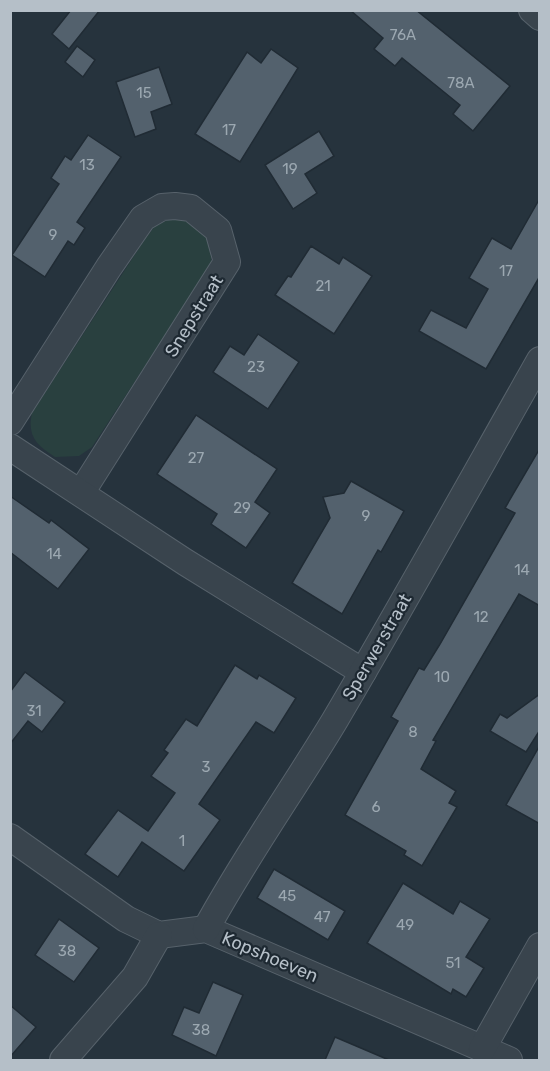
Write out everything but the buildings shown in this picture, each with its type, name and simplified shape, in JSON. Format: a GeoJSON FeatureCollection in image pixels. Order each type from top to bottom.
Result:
{"type":"FeatureCollection","features":[{"type":"Feature","properties":{"kind":"street"},"geometry":{"type":"LineString","coordinates":[[532,10],[540,17]]}},
{"type":"Feature","properties":{"kind":"street","name":"Snepstraat"},"geometry":{"type":"LineString","coordinates":[[10,422],[143,218],[162,207],[191,208],[218,230],[227,262],[81,493]]}},
{"type":"Feature","properties":{"kind":"street","name":"Sperwerstraat"},"geometry":{"type":"LineString","coordinates":[[206,929],[363,672],[540,360]]}},
{"type":"Feature","properties":{"kind":"street"},"geometry":{"type":"LineString","coordinates":[[10,447],[195,568],[363,672]]}},
{"type":"Feature","properties":{"kind":"street"},"geometry":{"type":"LineString","coordinates":[[10,837],[126,919],[159,935],[135,977],[63,1060]]}},
{"type":"Feature","properties":{"kind":"street","name":"Kopshoeven"},"geometry":{"type":"LineString","coordinates":[[159,935],[206,929],[509,1060]]}},
{"type":"Feature","properties":{"kind":"street"},"geometry":{"type":"LineString","coordinates":[[482,1049],[540,946]]}},
{"type":"Feature","properties":{"kind":"green space"},"geometry":{"type":"Polygon","coordinates":[[[172,218],[190,223],[203,232],[209,245],[211,265],[92,447],[79,456],[55,457],[34,439],[31,428],[32,413],[145,239],[155,226],[172,218]]]}}]}
